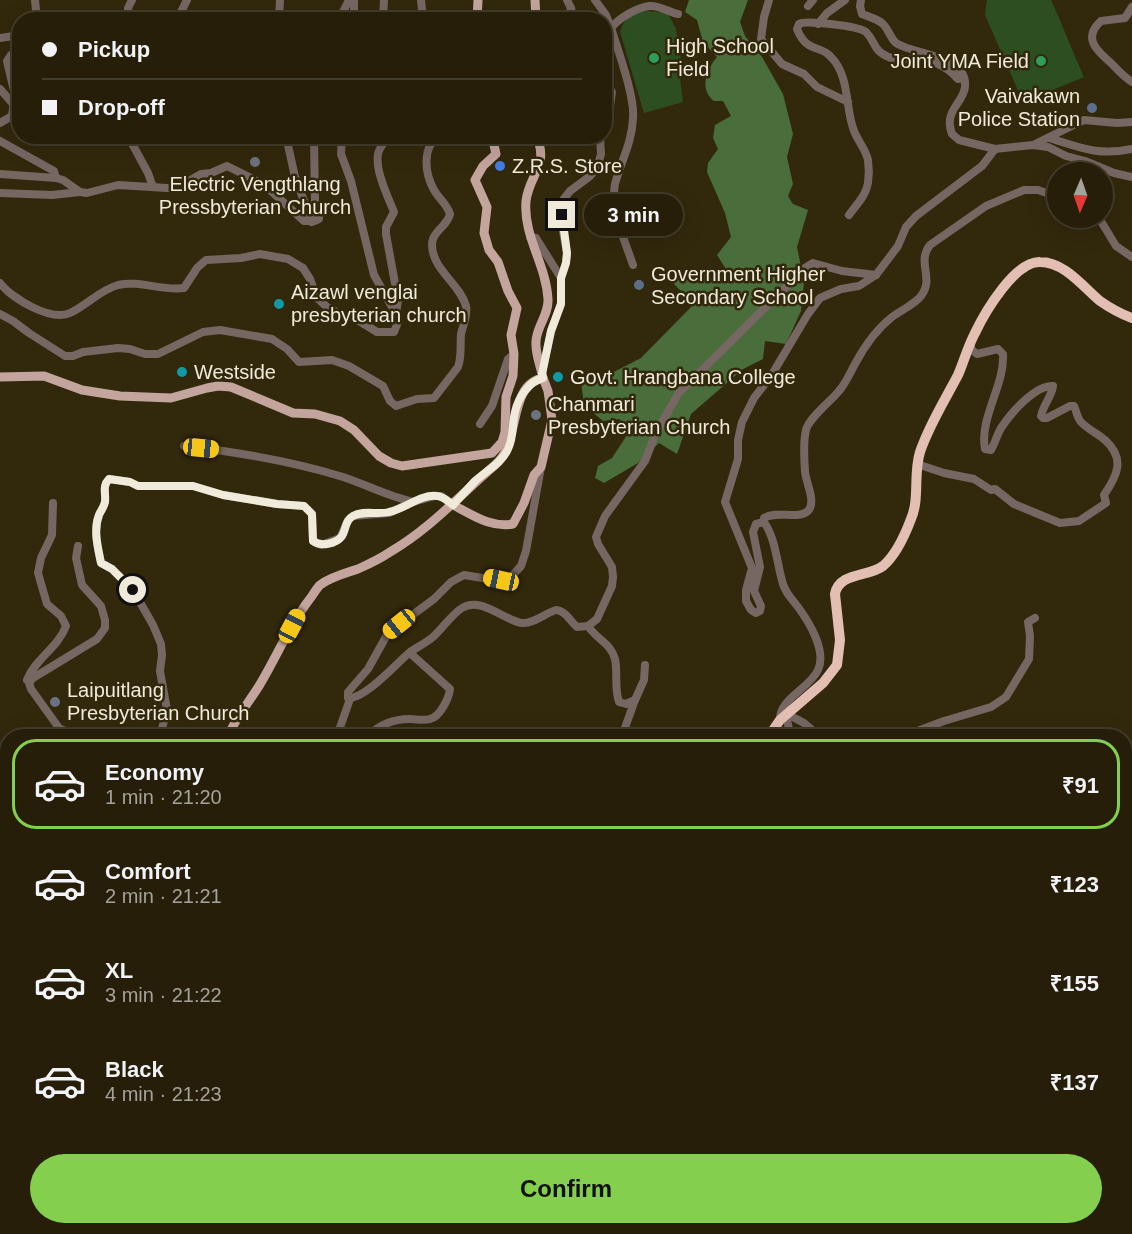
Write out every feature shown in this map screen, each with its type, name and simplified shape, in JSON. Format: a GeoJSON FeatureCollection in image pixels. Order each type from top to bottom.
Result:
{"type":"FeatureCollection","features":[{"type":"Feature","properties":{"kind":"highway"},"geometry":{"type":"LineString","coordinates":[[774,729],[784,716],[823,683],[837,665],[840,649],[835,594],[837,586],[844,580],[881,568],[894,553],[914,512],[917,464],[924,444],[958,375],[970,343],[984,317],[1007,284],[1018,272],[1034,262],[1050,263],[1074,277],[1100,300],[1132,318]]}},
{"type":"Feature","properties":{"kind":"main road"},"geometry":{"type":"LineString","coordinates":[[1,378],[44,376],[82,390],[120,396],[171,398],[207,388],[231,387],[293,413],[315,414],[340,421],[354,430],[380,456],[391,463],[402,466],[492,453],[502,442],[506,432],[506,397],[513,376],[514,354],[511,335],[517,308],[508,291],[498,262],[489,250],[484,233],[487,207],[475,180],[483,166],[496,154],[494,144]]}},
{"type":"Feature","properties":{"kind":"main road"},"geometry":{"type":"LineString","coordinates":[[453,505],[487,523],[502,526],[513,524],[534,475],[541,467],[552,420],[548,391],[542,376],[536,343],[548,309],[548,296],[535,248],[528,234],[526,201],[530,184],[542,155],[539,144]]}},
{"type":"Feature","properties":{"kind":"main road"},"geometry":{"type":"LineString","coordinates":[[231,729],[237,716],[258,687],[299,612],[321,585],[391,552],[453,505],[476,480],[498,462],[508,449],[514,428],[515,412],[521,397],[535,380],[542,376]]}},
{"type":"Feature","properties":{"kind":"street"},"geometry":{"type":"LineString","coordinates":[[770,0],[764,17],[761,39],[782,64],[804,74],[817,87],[848,102]]}},
{"type":"Feature","properties":{"kind":"street"},"geometry":{"type":"LineString","coordinates":[[818,24],[832,9],[845,0]]}},
{"type":"Feature","properties":{"kind":"street"},"geometry":{"type":"LineString","coordinates":[[861,0],[862,14],[882,22],[897,44],[910,51],[945,59],[957,69],[963,78],[964,90],[951,113],[950,123],[952,134],[959,140],[995,149],[1033,145],[1048,147],[1066,156],[1132,177]]}},
{"type":"Feature","properties":{"kind":"street"},"geometry":{"type":"LineString","coordinates":[[612,27],[623,17],[649,6],[678,14]]}},
{"type":"Feature","properties":{"kind":"street"},"geometry":{"type":"LineString","coordinates":[[1132,7],[1125,18],[1101,21],[1095,28],[1092,40],[1096,50],[1119,73],[1132,82]]}},
{"type":"Feature","properties":{"kind":"street"},"geometry":{"type":"LineString","coordinates":[[849,215],[866,192],[869,164],[866,153],[853,129],[841,71],[833,58],[825,51],[810,48],[797,29],[799,24],[804,22],[858,28],[866,33],[874,48],[883,54],[894,59],[935,62],[948,68],[958,79],[963,78]]}},
{"type":"Feature","properties":{"kind":"street"},"geometry":{"type":"LineString","coordinates":[[612,42],[630,91],[634,116],[631,138],[615,185],[618,218],[633,265]]}},
{"type":"Feature","properties":{"kind":"street"},"geometry":{"type":"LineString","coordinates":[[12,55],[7,61],[12,78]]}},
{"type":"Feature","properties":{"kind":"street"},"geometry":{"type":"LineString","coordinates":[[0,89],[12,100]]}},
{"type":"Feature","properties":{"kind":"street"},"geometry":{"type":"LineString","coordinates":[[1033,145],[1084,120],[1132,122]]}},
{"type":"Feature","properties":{"kind":"street"},"geometry":{"type":"LineString","coordinates":[[1049,138],[1096,151],[1112,153],[1132,149]]}},
{"type":"Feature","properties":{"kind":"street"},"geometry":{"type":"LineString","coordinates":[[0,141],[41,166],[54,171],[56,178]]}},
{"type":"Feature","properties":{"kind":"street"},"geometry":{"type":"LineString","coordinates":[[132,144],[153,187]]}},
{"type":"Feature","properties":{"kind":"street"},"geometry":{"type":"LineString","coordinates":[[288,144],[295,177],[312,222]]}},
{"type":"Feature","properties":{"kind":"street"},"geometry":{"type":"LineString","coordinates":[[0,193],[52,195],[87,193],[118,185],[177,188],[201,174],[211,173],[222,167],[231,167],[269,189],[304,221],[312,222],[319,219],[315,203],[314,144]]}},
{"type":"Feature","properties":{"kind":"street"},"geometry":{"type":"LineString","coordinates":[[342,144],[341,154],[351,181],[374,274],[396,314]]}},
{"type":"Feature","properties":{"kind":"street"},"geometry":{"type":"LineString","coordinates":[[0,283],[16,298],[35,308],[54,314],[66,314],[118,285],[183,288],[201,263],[206,260],[267,254],[288,259],[303,268],[317,298],[327,307],[356,319],[377,332],[389,333],[397,329],[398,300],[386,234],[386,227],[394,212],[383,188],[378,158],[382,144]]}},
{"type":"Feature","properties":{"kind":"street"},"geometry":{"type":"LineString","coordinates":[[0,314],[65,356],[124,348],[145,354],[158,354],[203,332],[230,331],[272,339],[287,349],[299,362],[332,360],[349,366],[383,386],[390,401],[396,406],[417,399],[434,398],[458,367],[466,309],[463,300],[435,260],[432,251],[434,236],[448,221],[450,214],[435,191],[428,173],[427,156],[431,144]]}},
{"type":"Feature","properties":{"kind":"street"},"geometry":{"type":"LineString","coordinates":[[542,376],[551,331],[561,304],[561,278],[566,263],[567,253],[562,226],[563,200],[597,168],[600,160],[600,144]]}},
{"type":"Feature","properties":{"kind":"street"},"geometry":{"type":"LineString","coordinates":[[764,522],[756,524],[753,532],[760,567],[754,591],[761,606],[760,611],[756,613],[751,610],[746,601],[746,590],[752,568],[750,560],[725,502],[738,459],[738,440],[742,422],[754,398],[771,376],[820,298],[841,289],[860,286],[876,275],[898,246],[906,226],[982,166],[995,149]]}},
{"type":"Feature","properties":{"kind":"street"},"geometry":{"type":"LineString","coordinates":[[0,174],[56,178],[80,192]]}},
{"type":"Feature","properties":{"kind":"street"},"geometry":{"type":"LineString","coordinates":[[811,729],[804,723],[779,716],[818,671],[820,657],[816,641],[807,622],[783,586],[764,518],[772,514],[798,515],[810,508],[804,450],[807,427],[839,391],[870,342],[891,318],[919,298],[925,290],[927,280],[923,261],[930,245],[986,206],[1024,190],[1038,190],[1047,193]]}},
{"type":"Feature","properties":{"kind":"street"},"geometry":{"type":"LineString","coordinates":[[1105,228],[1116,246],[1132,257]]}},
{"type":"Feature","properties":{"kind":"street"},"geometry":{"type":"LineString","coordinates":[[530,237],[536,238],[561,278]]}},
{"type":"Feature","properties":{"kind":"street"},"geometry":{"type":"LineString","coordinates":[[339,729],[350,699],[379,680],[410,653],[432,638],[460,609],[470,604],[491,609],[522,623],[532,622],[551,611],[561,610],[577,627],[588,626],[597,619],[604,606],[613,577],[612,567],[596,537],[605,516],[645,461],[655,435],[678,394],[805,268],[813,263],[842,271],[876,275]]}},
{"type":"Feature","properties":{"kind":"street"},"geometry":{"type":"LineString","coordinates":[[917,464],[944,474],[974,479],[992,490],[995,489],[1014,504],[1060,523],[1079,521],[1106,503],[1104,495],[1116,478],[1117,464],[1114,452],[1104,439],[1081,422],[1074,406],[1047,418],[1041,416],[1053,386],[1044,387],[1025,401],[1000,429],[991,450],[985,450],[989,415],[1002,369],[1003,354],[999,349],[977,354],[972,350],[970,343]]}},
{"type":"Feature","properties":{"kind":"street"},"geometry":{"type":"LineString","coordinates":[[480,424],[492,405],[508,359],[514,354]]}},
{"type":"Feature","properties":{"kind":"street"},"geometry":{"type":"LineString","coordinates":[[184,446],[233,452],[300,466],[343,477],[380,493],[413,502]]}},
{"type":"Feature","properties":{"kind":"street"},"geometry":{"type":"LineString","coordinates":[[350,699],[348,692],[368,669],[388,633],[434,599],[451,582],[464,575],[501,580],[511,577],[521,566],[526,551],[541,467]]}},
{"type":"Feature","properties":{"kind":"street"},"geometry":{"type":"LineString","coordinates":[[162,729],[167,710],[160,672],[162,655],[160,640],[133,590],[112,569],[101,563],[97,526],[99,514],[103,508],[106,481],[113,479],[138,486],[193,486],[223,495],[304,506],[312,514],[313,541],[321,545],[340,538],[348,520],[353,516],[389,513],[413,502],[438,495],[453,505]]}},
{"type":"Feature","properties":{"kind":"street"},"geometry":{"type":"LineString","coordinates":[[53,502],[52,535],[41,558],[38,576],[47,604],[64,620],[66,628],[27,681],[30,689],[56,724],[64,729]]}},
{"type":"Feature","properties":{"kind":"street"},"geometry":{"type":"LineString","coordinates":[[29,684],[33,678],[97,639],[105,628],[101,606],[82,585],[76,558],[78,546]]}},
{"type":"Feature","properties":{"kind":"street"},"geometry":{"type":"LineString","coordinates":[[924,729],[1000,703],[1011,691],[1026,667],[1030,650],[1028,621],[1035,618]]}},
{"type":"Feature","properties":{"kind":"street"},"geometry":{"type":"LineString","coordinates":[[588,626],[593,635],[608,644],[615,659],[620,702],[626,704],[636,700]]}},
{"type":"Feature","properties":{"kind":"street"},"geometry":{"type":"LineString","coordinates":[[378,729],[388,722],[398,720],[429,719],[435,716],[447,699],[450,689],[410,653]]}},
{"type":"Feature","properties":{"kind":"street"},"geometry":{"type":"LineString","coordinates":[[625,729],[644,680],[645,665]]}},
{"type":"Feature","properties":{"kind":"street"},"geometry":{"type":"LineString","coordinates":[[784,716],[789,729]]}},
{"type":"Feature","properties":{"kind":"street"},"geometry":{"type":"LineString","coordinates":[[0,781],[0,795]]}},
{"type":"Feature","properties":{"kind":"green space"},"geometry":{"type":"Polygon","coordinates":[[[689,0],[748,0],[740,22],[745,36],[762,57],[783,94],[793,134],[787,157],[793,184],[788,196],[793,204],[808,210],[797,247],[804,282],[801,311],[786,344],[765,341],[763,359],[743,369],[691,414],[677,454],[659,443],[638,463],[604,483],[595,478],[598,466],[612,458],[631,429],[619,419],[603,421],[584,405],[581,381],[600,379],[641,358],[694,304],[674,284],[680,272],[696,269],[719,272],[726,269],[717,255],[731,237],[725,213],[707,172],[708,163],[718,149],[713,138],[715,125],[731,116],[723,101],[714,101],[707,91],[705,85],[707,73],[717,57],[703,42],[697,20],[685,12],[689,0]]]}},
{"type":"Feature","properties":{"kind":"green space","name":"Joint YMA Field"},"geometry":{"type":"Polygon","coordinates":[[[987,0],[1051,0],[1084,77],[1023,102],[985,15],[987,0]]]}},
{"type":"Feature","properties":{"kind":"green space","name":"High School Field"},"geometry":{"type":"Polygon","coordinates":[[[647,11],[668,13],[676,29],[682,65],[679,71],[683,102],[644,113],[620,32],[630,17],[647,11]]]}},
{"type":"Feature","properties":{"kind":"place","name":"High School Field"},"geometry":{"type":"Point","coordinates":[654,58]}},
{"type":"Feature","properties":{"kind":"place","name":"Joint YMA Field"},"geometry":{"type":"Point","coordinates":[1041,61]}},
{"type":"Feature","properties":{"kind":"place","name":"Vaivakawn Police Station"},"geometry":{"type":"Point","coordinates":[1092,108]}},
{"type":"Feature","properties":{"kind":"place","name":"Electric Vengthlang Pressbyterian Church"},"geometry":{"type":"Point","coordinates":[255,162]}},
{"type":"Feature","properties":{"kind":"place","name":"Z.R.S. Store"},"geometry":{"type":"Point","coordinates":[500,166]}},
{"type":"Feature","properties":{"kind":"place","name":"Government Higher Secondary School"},"geometry":{"type":"Point","coordinates":[639,285]}},
{"type":"Feature","properties":{"kind":"place","name":"Aizawl venglai presbyterian church"},"geometry":{"type":"Point","coordinates":[279,304]}},
{"type":"Feature","properties":{"kind":"place","name":"Westside"},"geometry":{"type":"Point","coordinates":[182,372]}},
{"type":"Feature","properties":{"kind":"place","name":"Govt. Hrangbana College"},"geometry":{"type":"Point","coordinates":[558,377]}},
{"type":"Feature","properties":{"kind":"place","name":"Chanmari Presbyterian Church"},"geometry":{"type":"Point","coordinates":[536,415]}},
{"type":"Feature","properties":{"kind":"place","name":"Laipuitlang Presbyterian Church"},"geometry":{"type":"Point","coordinates":[55,702]}},
{"type":"Feature","properties":{"kind":"route"},"geometry":{"type":"LineString","coordinates":[[133,590],[112,569],[101,563],[97,526],[99,514],[105,502],[105,484],[109,479],[130,482],[138,486],[193,486],[223,495],[308,507],[314,525],[313,541],[321,545],[340,538],[348,520],[353,516],[363,513],[389,513],[413,502],[438,495],[453,505],[476,480],[498,462],[508,449],[514,428],[515,412],[521,397],[535,380],[543,378],[551,331],[560,311],[561,278],[566,263],[567,253],[562,215]]}}]}
